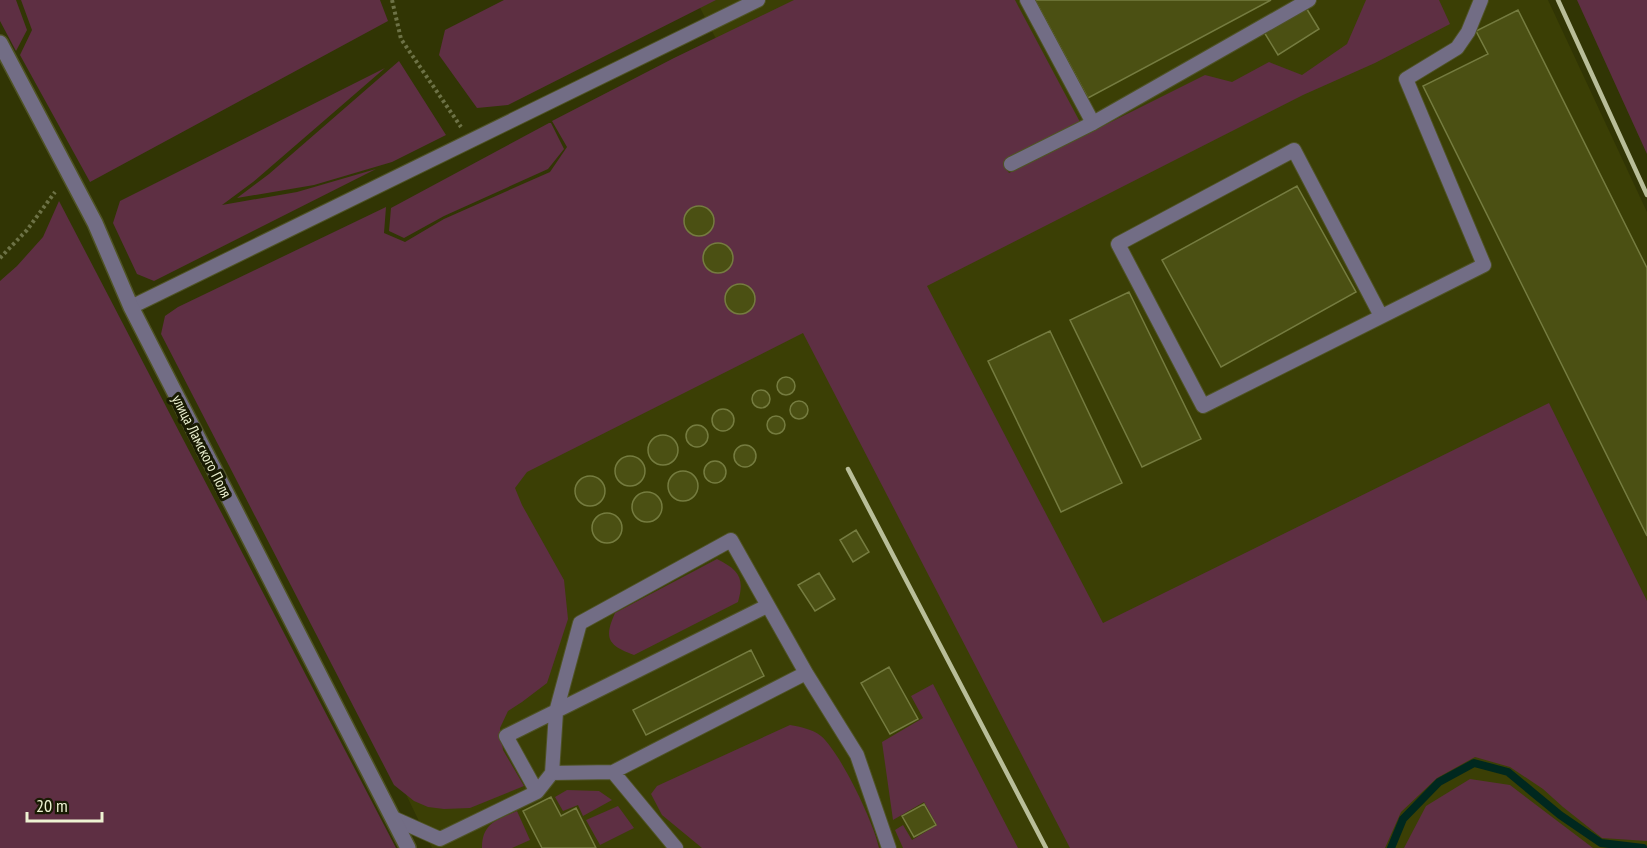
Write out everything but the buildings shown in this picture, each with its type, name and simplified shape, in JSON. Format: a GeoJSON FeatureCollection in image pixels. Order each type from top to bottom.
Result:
{"type":"FeatureCollection","features":[{"type":"Feature","properties":{"kind":"street","name":"улица Ламского Поля"},"geometry":{"type":"LineString","coordinates":[[0,43],[95,223],[131,307],[408,848]]}},
{"type":"Feature","properties":{"kind":"lane"},"geometry":{"type":"LineString","coordinates":[[131,307],[758,0]]}},
{"type":"Feature","properties":{"kind":"lane"},"geometry":{"type":"LineString","coordinates":[[1027,0],[1093,123]]}},
{"type":"Feature","properties":{"kind":"lane"},"geometry":{"type":"LineString","coordinates":[[1011,165],[1093,123],[1309,0]]}},
{"type":"Feature","properties":{"kind":"lane"},"geometry":{"type":"LineString","coordinates":[[1381,316],[1294,150],[1118,244],[1203,406],[1484,265],[1406,79],[1457,48],[1468,32],[1481,0]]}},
{"type":"Feature","properties":{"kind":"lane"},"geometry":{"type":"LineString","coordinates":[[393,818],[440,839],[537,792],[552,773],[556,712],[580,623],[731,540],[806,673],[857,755],[889,848]]}},
{"type":"Feature","properties":{"kind":"lane"},"geometry":{"type":"LineString","coordinates":[[537,792],[506,736],[767,606]]}},
{"type":"Feature","properties":{"kind":"lane"},"geometry":{"type":"LineString","coordinates":[[552,773],[613,772],[806,673]]}},
{"type":"Feature","properties":{"kind":"lane"},"geometry":{"type":"LineString","coordinates":[[613,772],[674,847]]}},
{"type":"Feature","properties":{"kind":"path"},"geometry":{"type":"LineString","coordinates":[[392,0],[401,39],[471,140]]}},
{"type":"Feature","properties":{"kind":"path"},"geometry":{"type":"LineString","coordinates":[[0,258],[27,230],[69,175]]}},
{"type":"Feature","properties":{"kind":"shaded area"},"geometry":{"type":"Polygon","coordinates":[[[0,0],[16,0],[27,30],[16,51],[0,21],[0,0]]]}},
{"type":"Feature","properties":{"kind":"shaded area"},"geometry":{"type":"Polygon","coordinates":[[[21,0],[380,0],[388,21],[90,182],[20,55],[32,30],[21,0]]]}},
{"type":"Feature","properties":{"kind":"shaded area"},"geometry":{"type":"Polygon","coordinates":[[[504,0],[716,0],[508,105],[477,108],[439,55],[445,30],[504,0]]]}},
{"type":"Feature","properties":{"kind":"shaded area"},"geometry":{"type":"Polygon","coordinates":[[[696,0],[1548,0],[1647,212],[1647,848],[1132,848],[696,0]]]}},
{"type":"Feature","properties":{"kind":"shaded area"},"geometry":{"type":"Polygon","coordinates":[[[794,0],[1015,0],[1080,122],[1004,165],[1009,173],[1205,75],[1232,82],[1269,62],[1302,75],[1347,44],[1366,0],[1439,0],[1450,24],[1375,63],[1303,95],[927,286],[1103,623],[1549,403],[1647,601],[1647,841],[1602,838],[1543,789],[1510,767],[1475,757],[1437,778],[1401,812],[1385,848],[1070,848],[803,333],[527,472],[515,488],[522,505],[564,580],[568,619],[547,683],[508,711],[500,728],[503,750],[524,786],[470,808],[444,809],[428,807],[414,801],[394,785],[161,334],[165,316],[178,307],[386,207],[384,233],[405,242],[444,219],[550,172],[567,147],[552,121],[794,0]]]}},
{"type":"Feature","properties":{"kind":"shaded area"},"geometry":{"type":"Polygon","coordinates":[[[1577,0],[1647,0],[1647,154],[1577,0]]]}},
{"type":"Feature","properties":{"kind":"shaded area"},"geometry":{"type":"Polygon","coordinates":[[[399,61],[446,135],[392,162],[314,185],[237,198],[269,174],[399,61]]]}},
{"type":"Feature","properties":{"kind":"shaded area"},"geometry":{"type":"Polygon","coordinates":[[[385,68],[253,182],[222,205],[297,192],[376,169],[154,281],[137,274],[113,223],[120,201],[385,68]]]}},
{"type":"Feature","properties":{"kind":"shaded area"},"geometry":{"type":"Polygon","coordinates":[[[723,91],[1126,848],[432,848],[192,353],[723,91]]]}},
{"type":"Feature","properties":{"kind":"shaded area"},"geometry":{"type":"Polygon","coordinates":[[[549,123],[564,149],[548,169],[444,216],[404,238],[389,231],[391,208],[549,123]]]}},
{"type":"Feature","properties":{"kind":"shaded area"},"geometry":{"type":"Polygon","coordinates":[[[59,201],[396,848],[0,848],[0,281],[43,237],[59,201]]]}},
{"type":"Feature","properties":{"kind":"shaded area"},"geometry":{"type":"Polygon","coordinates":[[[717,559],[731,567],[738,576],[741,587],[738,602],[634,655],[613,644],[609,635],[615,613],[717,559]]]}},
{"type":"Feature","properties":{"kind":"shaded area"},"geometry":{"type":"Polygon","coordinates":[[[933,684],[1018,848],[903,848],[895,830],[903,825],[912,840],[937,825],[924,802],[893,820],[882,742],[923,718],[911,696],[933,684]]]}},
{"type":"Feature","properties":{"kind":"shaded area"},"geometry":{"type":"Polygon","coordinates":[[[790,725],[814,732],[829,744],[855,789],[879,848],[702,848],[662,815],[651,794],[657,786],[790,725]]]}},
{"type":"Feature","properties":{"kind":"shaded area"},"geometry":{"type":"Polygon","coordinates":[[[1470,779],[1510,785],[1593,848],[1404,848],[1426,806],[1470,779]]]}},
{"type":"Feature","properties":{"kind":"shaded area"},"geometry":{"type":"Polygon","coordinates":[[[567,790],[599,791],[612,800],[583,816],[578,805],[563,811],[555,797],[567,790]]]}},
{"type":"Feature","properties":{"kind":"shaded area"},"geometry":{"type":"Polygon","coordinates":[[[618,806],[634,828],[600,845],[586,820],[618,806]]]}},
{"type":"Feature","properties":{"kind":"shaded area"},"geometry":{"type":"Polygon","coordinates":[[[517,811],[530,840],[512,848],[482,848],[488,828],[497,820],[517,811]]]}},
{"type":"Feature","properties":{"kind":"waterway"},"geometry":{"type":"LineString","coordinates":[[1391,848],[1403,819],[1439,782],[1474,763],[1508,772],[1560,815],[1601,843],[1643,848]]}},
{"type":"Feature","properties":{"kind":"railway"},"geometry":{"type":"LineString","coordinates":[[1558,0],[1647,195]]}},
{"type":"Feature","properties":{"kind":"railway"},"geometry":{"type":"LineString","coordinates":[[848,469],[1046,848]]}}]}
